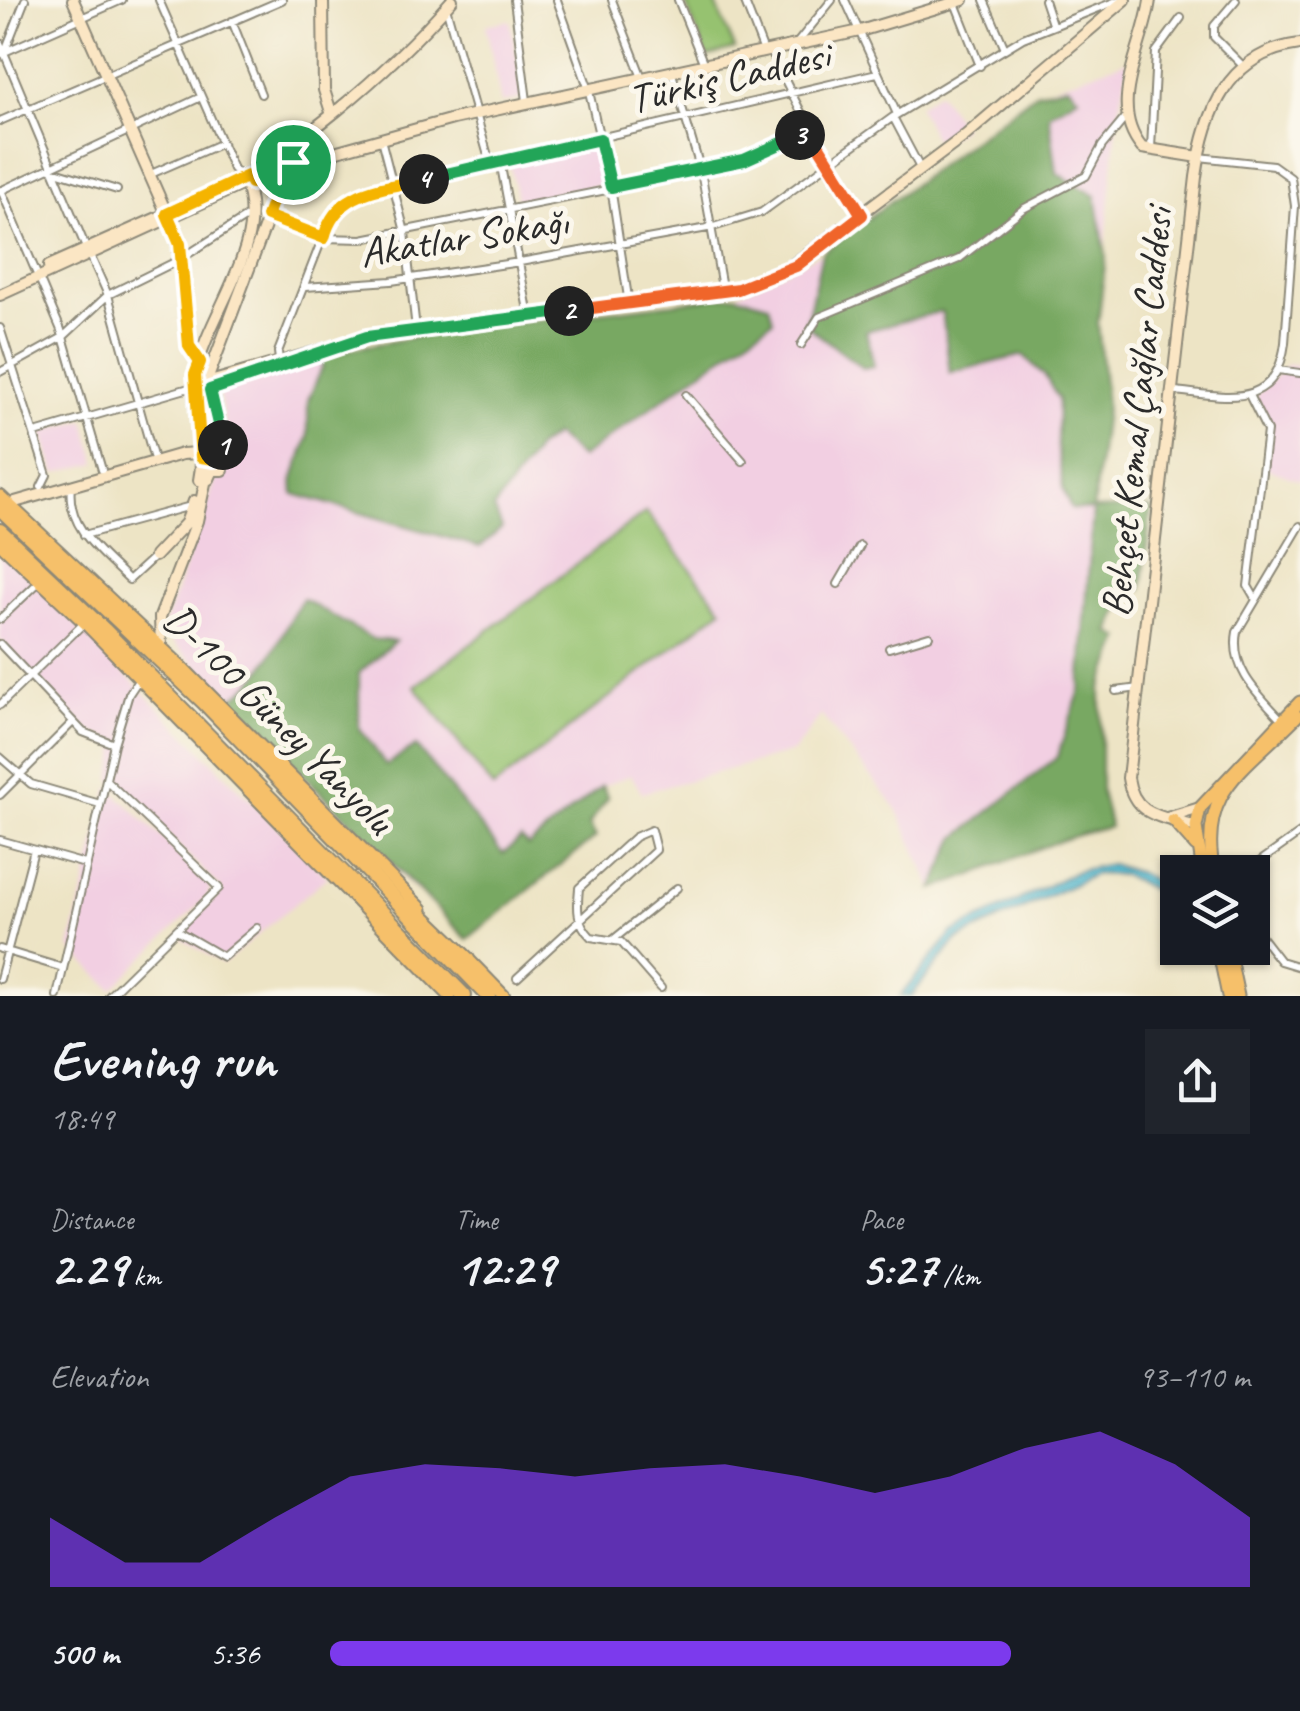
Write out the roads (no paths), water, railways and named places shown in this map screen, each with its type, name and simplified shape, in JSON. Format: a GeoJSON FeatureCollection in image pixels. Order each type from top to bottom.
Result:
{"type":"FeatureCollection","features":[{"type":"Feature","properties":{"kind":"highway"},"geometry":{"type":"LineString","coordinates":[[0,508],[172,670],[488,996]]}},
{"type":"Feature","properties":{"kind":"highway"},"geometry":{"type":"LineString","coordinates":[[0,531],[104,630],[464,996]]}},
{"type":"Feature","properties":{"kind":"highway"},"geometry":{"type":"LineString","coordinates":[[250,779],[273,811],[362,906]]}},
{"type":"Feature","properties":{"kind":"highway"},"geometry":{"type":"LineString","coordinates":[[321,826],[349,844],[467,959]]}},
{"type":"Feature","properties":{"kind":"main road"},"geometry":{"type":"LineString","coordinates":[[73,0],[168,217]]}},
{"type":"Feature","properties":{"kind":"main road"},"geometry":{"type":"LineString","coordinates":[[323,0],[324,78],[331,112]]}},
{"type":"Feature","properties":{"kind":"main road"},"geometry":{"type":"LineString","coordinates":[[209,386],[279,360],[416,328],[724,293],[796,266],[921,170],[1122,0],[1147,1],[1132,65],[1126,117],[1133,137],[1151,151],[1199,157]]}},
{"type":"Feature","properties":{"kind":"main road"},"geometry":{"type":"LineString","coordinates":[[0,291],[293,162],[478,112],[670,68],[860,31],[959,2]]}},
{"type":"Feature","properties":{"kind":"main road"},"geometry":{"type":"LineString","coordinates":[[247,181],[381,74],[449,4]]}},
{"type":"Feature","properties":{"kind":"main road","name":"Behçet Kemal Çağlar Caddesi"},"geometry":{"type":"LineString","coordinates":[[1170,819],[1143,811],[1130,793],[1199,157],[1206,124],[1222,86],[1244,66],[1268,52],[1300,44]]}},
{"type":"Feature","properties":{"kind":"main road"},"geometry":{"type":"LineString","coordinates":[[293,162],[286,154],[303,134]]}},
{"type":"Feature","properties":{"kind":"main road"},"geometry":{"type":"LineString","coordinates":[[161,647],[157,630],[196,521],[196,502],[207,459],[196,386],[200,362],[285,168],[293,162]]}},
{"type":"Feature","properties":{"kind":"main road"},"geometry":{"type":"LineString","coordinates":[[247,181],[252,239]]}},
{"type":"Feature","properties":{"kind":"main road"},"geometry":{"type":"LineString","coordinates":[[207,459],[224,442],[209,386],[252,239],[256,204],[247,181]]}},
{"type":"Feature","properties":{"kind":"main road"},"geometry":{"type":"LineString","coordinates":[[196,386],[209,386],[333,347]]}},
{"type":"Feature","properties":{"kind":"main road"},"geometry":{"type":"LineString","coordinates":[[9,498],[153,456],[202,434],[210,426],[222,431]]}},
{"type":"Feature","properties":{"kind":"main road"},"geometry":{"type":"LineString","coordinates":[[9,498],[72,486],[182,454],[207,459]]}},
{"type":"Feature","properties":{"kind":"main road"},"geometry":{"type":"LineString","coordinates":[[155,556],[186,523],[213,470],[223,470]]}},
{"type":"Feature","properties":{"kind":"main road","name":"D-100 Güney Yanyolu"},"geometry":{"type":"LineString","coordinates":[[9,498],[398,883],[504,996]]}},
{"type":"Feature","properties":{"kind":"main road"},"geometry":{"type":"LineString","coordinates":[[0,543],[6,557],[40,580],[85,622],[450,996]]}},
{"type":"Feature","properties":{"kind":"main road"},"geometry":{"type":"LineString","coordinates":[[155,556],[167,554],[173,560],[168,592]]}},
{"type":"Feature","properties":{"kind":"main road"},"geometry":{"type":"LineString","coordinates":[[1200,855],[1205,811],[1300,702]]}},
{"type":"Feature","properties":{"kind":"main road"},"geometry":{"type":"LineString","coordinates":[[1170,819],[1205,811],[1300,712]]}},
{"type":"Feature","properties":{"kind":"main road"},"geometry":{"type":"LineString","coordinates":[[1170,819],[1202,828]]}},
{"type":"Feature","properties":{"kind":"main road"},"geometry":{"type":"LineString","coordinates":[[1170,819],[1188,831],[1200,855]]}},
{"type":"Feature","properties":{"kind":"main road"},"geometry":{"type":"LineString","coordinates":[[1202,828],[1206,855]]}},
{"type":"Feature","properties":{"kind":"main road"},"geometry":{"type":"LineString","coordinates":[[1221,965],[1226,993]]}},
{"type":"Feature","properties":{"kind":"main road"},"geometry":{"type":"LineString","coordinates":[[1232,965],[1238,996]]}},
{"type":"Feature","properties":{"kind":"street"},"geometry":{"type":"LineString","coordinates":[[2,53],[25,0]]}},
{"type":"Feature","properties":{"kind":"street"},"geometry":{"type":"LineString","coordinates":[[2,53],[122,0]]}},
{"type":"Feature","properties":{"kind":"street"},"geometry":{"type":"LineString","coordinates":[[159,0],[233,168],[247,181]]}},
{"type":"Feature","properties":{"kind":"street"},"geometry":{"type":"LineString","coordinates":[[0,121],[282,0]]}},
{"type":"Feature","properties":{"kind":"street"},"geometry":{"type":"LineString","coordinates":[[514,0],[527,101]]}},
{"type":"Feature","properties":{"kind":"street"},"geometry":{"type":"LineString","coordinates":[[557,0],[588,87],[611,187],[629,304]]}},
{"type":"Feature","properties":{"kind":"street"},"geometry":{"type":"LineString","coordinates":[[612,0],[641,75]]}},
{"type":"Feature","properties":{"kind":"street"},"geometry":{"type":"LineString","coordinates":[[678,0],[702,62]]}},
{"type":"Feature","properties":{"kind":"street"},"geometry":{"type":"LineString","coordinates":[[744,0],[788,94],[828,166],[862,215]]}},
{"type":"Feature","properties":{"kind":"street"},"geometry":{"type":"LineString","coordinates":[[798,42],[832,0]]}},
{"type":"Feature","properties":{"kind":"street"},"geometry":{"type":"LineString","coordinates":[[845,0],[921,170]]}},
{"type":"Feature","properties":{"kind":"street"},"geometry":{"type":"LineString","coordinates":[[984,0],[1006,49]]}},
{"type":"Feature","properties":{"kind":"street"},"geometry":{"type":"LineString","coordinates":[[1044,0],[1052,24]]}},
{"type":"Feature","properties":{"kind":"street","name":"Akatlar Sokağı"},"geometry":{"type":"LineString","coordinates":[[305,287],[412,278],[520,262],[713,226],[762,212],[895,116],[1006,49],[1052,24],[1105,2],[1122,0]]}},
{"type":"Feature","properties":{"kind":"street"},"geometry":{"type":"LineString","coordinates":[[1236,0],[1214,26],[1214,36],[1244,66]]}},
{"type":"Feature","properties":{"kind":"street"},"geometry":{"type":"LineString","coordinates":[[959,2],[980,66]]}},
{"type":"Feature","properties":{"kind":"street"},"geometry":{"type":"LineString","coordinates":[[449,4],[490,164]]}},
{"type":"Feature","properties":{"kind":"street"},"geometry":{"type":"LineString","coordinates":[[1151,151],[1156,52],[1181,18]]}},
{"type":"Feature","properties":{"kind":"street"},"geometry":{"type":"LineString","coordinates":[[232,21],[261,94]]}},
{"type":"Feature","properties":{"kind":"street"},"geometry":{"type":"LineString","coordinates":[[0,43],[108,294],[153,456]]}},
{"type":"Feature","properties":{"kind":"street"},"geometry":{"type":"LineString","coordinates":[[670,68],[700,171],[724,293]]}},
{"type":"Feature","properties":{"kind":"street","name":"Türkiş Caddesi"},"geometry":{"type":"LineString","coordinates":[[279,360],[278,352],[328,224],[346,202],[396,186],[877,73]]}},
{"type":"Feature","properties":{"kind":"street"},"geometry":{"type":"LineString","coordinates":[[102,470],[63,337],[0,189],[52,170],[201,97]]}},
{"type":"Feature","properties":{"kind":"street"},"geometry":{"type":"LineString","coordinates":[[801,345],[819,317],[959,259],[1023,209],[1086,176],[1102,146],[1126,117]]}},
{"type":"Feature","properties":{"kind":"street"},"geometry":{"type":"LineString","coordinates":[[267,216],[324,238],[362,239],[700,171],[744,160],[809,130]]}},
{"type":"Feature","properties":{"kind":"street"},"geometry":{"type":"LineString","coordinates":[[381,137],[405,232],[416,328]]}},
{"type":"Feature","properties":{"kind":"street"},"geometry":{"type":"LineString","coordinates":[[151,174],[222,143]]}},
{"type":"Feature","properties":{"kind":"street"},"geometry":{"type":"LineString","coordinates":[[1174,391],[1249,395],[1270,384],[1285,342],[1295,190],[1291,178],[1273,165],[1199,157]]}},
{"type":"Feature","properties":{"kind":"street"},"geometry":{"type":"LineString","coordinates":[[500,161],[529,316]]}},
{"type":"Feature","properties":{"kind":"street"},"geometry":{"type":"LineString","coordinates":[[52,170],[118,190]]}},
{"type":"Feature","properties":{"kind":"street"},"geometry":{"type":"LineString","coordinates":[[0,372],[63,337],[108,294],[179,260],[252,213]]}},
{"type":"Feature","properties":{"kind":"street"},"geometry":{"type":"LineString","coordinates":[[168,217],[180,244],[189,346],[200,362]]}},
{"type":"Feature","properties":{"kind":"street"},"geometry":{"type":"LineString","coordinates":[[237,226],[252,239]]}},
{"type":"Feature","properties":{"kind":"street"},"geometry":{"type":"LineString","coordinates":[[0,328],[47,475],[41,487]]}},
{"type":"Feature","properties":{"kind":"street"},"geometry":{"type":"LineString","coordinates":[[1278,370],[1300,373]]}},
{"type":"Feature","properties":{"kind":"street"},"geometry":{"type":"LineString","coordinates":[[35,432],[196,386]]}},
{"type":"Feature","properties":{"kind":"street"},"geometry":{"type":"LineString","coordinates":[[686,395],[742,461]]}},
{"type":"Feature","properties":{"kind":"street"},"geometry":{"type":"LineString","coordinates":[[1249,395],[1267,431],[1248,586],[1256,598]]}},
{"type":"Feature","properties":{"kind":"street"},"geometry":{"type":"LineString","coordinates":[[72,486],[72,510],[84,535],[130,580],[155,556]]}},
{"type":"Feature","properties":{"kind":"street"},"geometry":{"type":"LineString","coordinates":[[84,535],[196,502]]}},
{"type":"Feature","properties":{"kind":"street"},"geometry":{"type":"LineString","coordinates":[[1282,720],[1235,658],[1237,632],[1300,526]]}},
{"type":"Feature","properties":{"kind":"street"},"geometry":{"type":"LineString","coordinates":[[838,584],[860,546]]}},
{"type":"Feature","properties":{"kind":"street"},"geometry":{"type":"LineString","coordinates":[[0,619],[40,580]]}},
{"type":"Feature","properties":{"kind":"street"},"geometry":{"type":"LineString","coordinates":[[0,704],[85,622]]}},
{"type":"Feature","properties":{"kind":"street"},"geometry":{"type":"LineString","coordinates":[[890,648],[929,636]]}},
{"type":"Feature","properties":{"kind":"street"},"geometry":{"type":"LineString","coordinates":[[0,644],[91,737],[114,744]]}},
{"type":"Feature","properties":{"kind":"street"},"geometry":{"type":"LineString","coordinates":[[57,996],[114,744],[129,694],[140,678]]}},
{"type":"Feature","properties":{"kind":"street"},"geometry":{"type":"LineString","coordinates":[[1116,691],[1139,688]]}},
{"type":"Feature","properties":{"kind":"street"},"geometry":{"type":"LineString","coordinates":[[0,795],[74,722]]}},
{"type":"Feature","properties":{"kind":"street"},"geometry":{"type":"LineString","coordinates":[[0,757],[17,776],[100,804]]}},
{"type":"Feature","properties":{"kind":"street"},"geometry":{"type":"LineString","coordinates":[[106,780],[220,888],[109,996]]}},
{"type":"Feature","properties":{"kind":"street"},"geometry":{"type":"LineString","coordinates":[[517,978],[580,922],[656,850],[651,830],[635,837],[579,888],[580,922],[591,937],[612,940],[630,949],[661,988]]}},
{"type":"Feature","properties":{"kind":"street"},"geometry":{"type":"LineString","coordinates":[[1269,855],[1300,833]]}},
{"type":"Feature","properties":{"kind":"street"},"geometry":{"type":"LineString","coordinates":[[0,840],[86,864]]}},
{"type":"Feature","properties":{"kind":"street"},"geometry":{"type":"LineString","coordinates":[[0,979],[4,950],[34,850]]}},
{"type":"Feature","properties":{"kind":"street"},"geometry":{"type":"LineString","coordinates":[[612,940],[677,888]]}},
{"type":"Feature","properties":{"kind":"street"},"geometry":{"type":"LineString","coordinates":[[178,931],[223,956],[257,928]]}},
{"type":"Feature","properties":{"kind":"street"},"geometry":{"type":"LineString","coordinates":[[1270,949],[1280,962],[1300,967]]}},
{"type":"Feature","properties":{"kind":"street"},"geometry":{"type":"LineString","coordinates":[[4,950],[63,968]]}},
{"type":"Feature","properties":{"kind":"water"},"geometry":{"type":"Polygon","coordinates":[[[1110,864],[1160,884],[1160,894],[1123,875],[1095,874],[957,940],[911,996],[900,996],[952,933],[1077,871],[1110,864]]]}}]}
